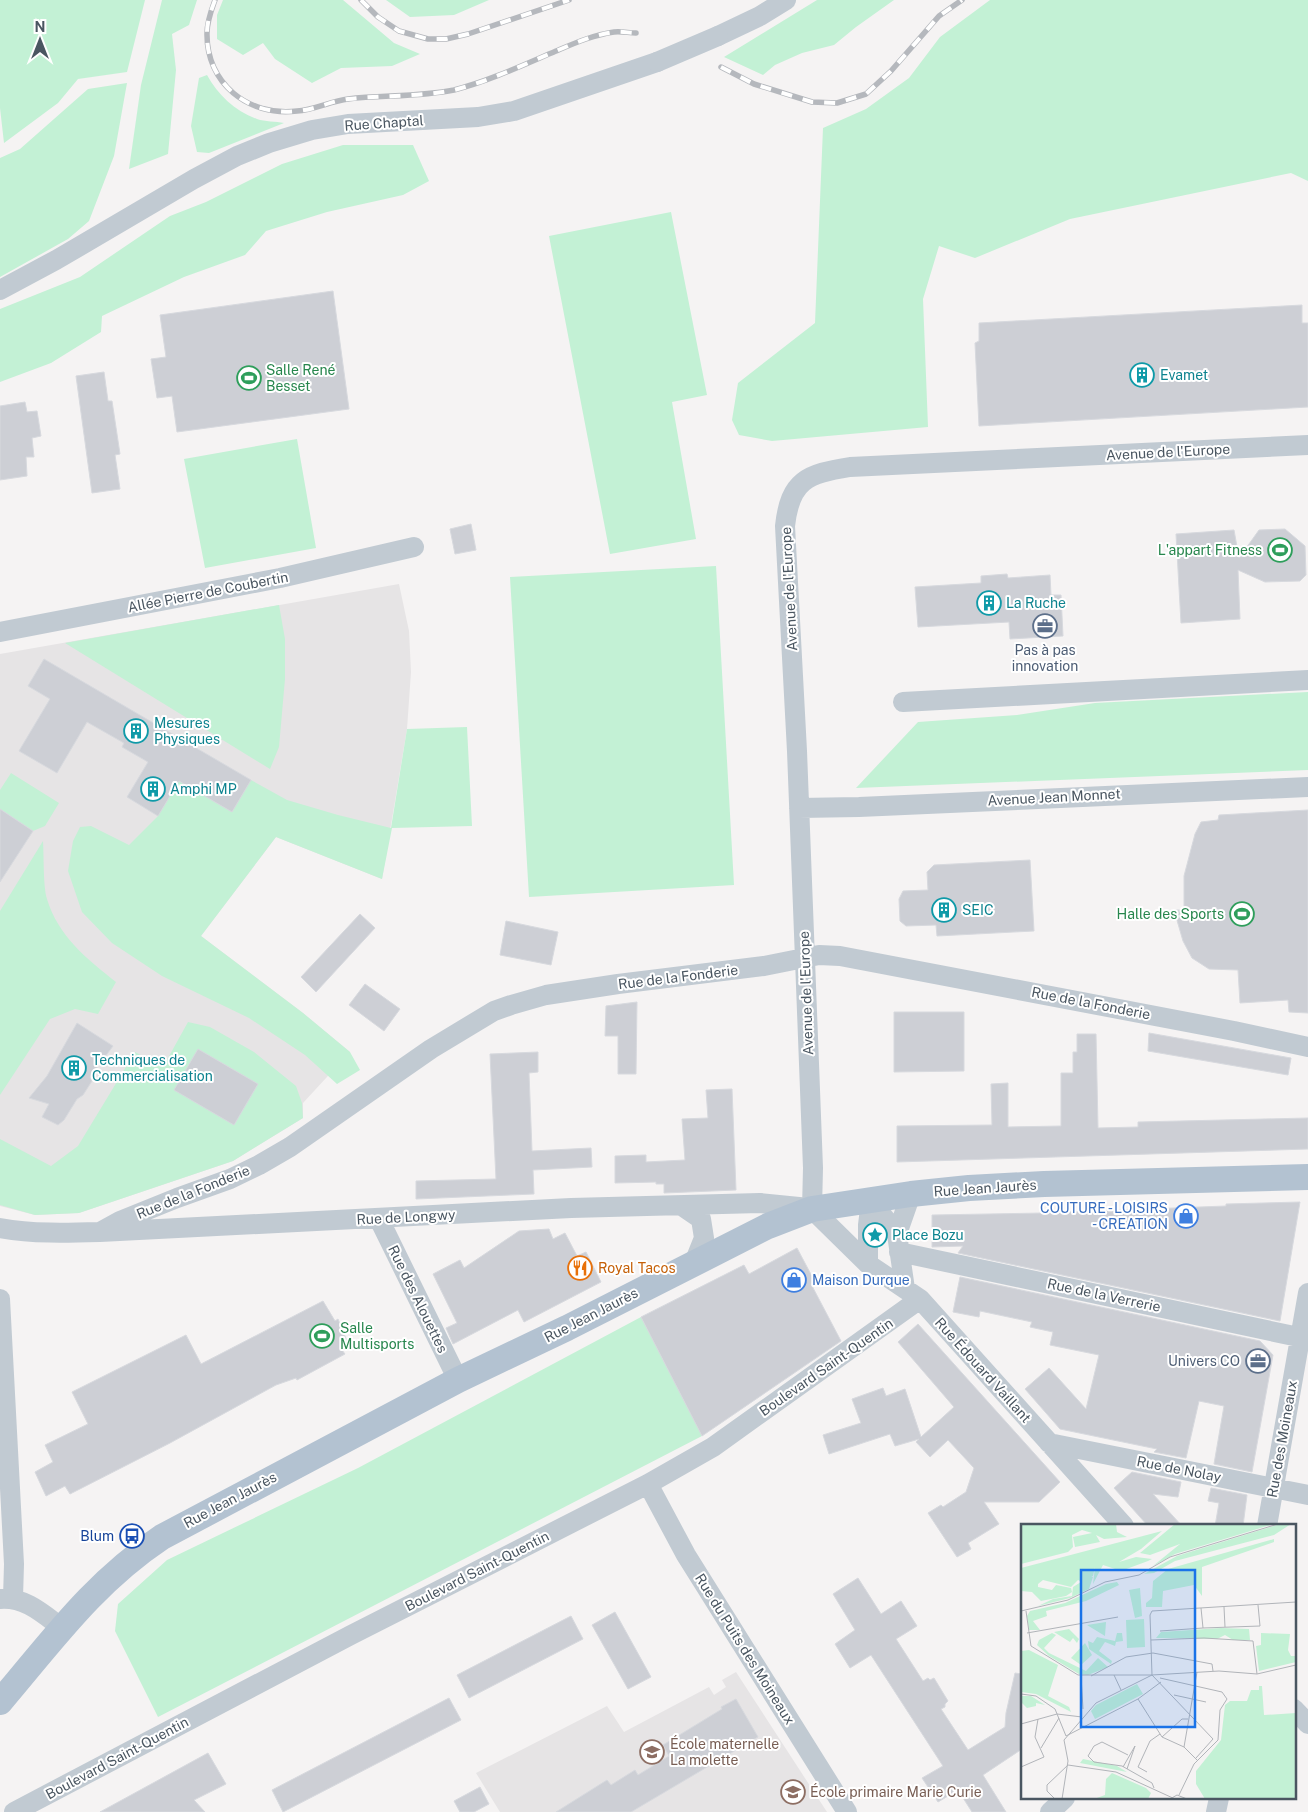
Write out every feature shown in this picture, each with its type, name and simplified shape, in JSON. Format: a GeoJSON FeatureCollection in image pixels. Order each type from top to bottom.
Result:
{"type":"FeatureCollection","features":[{"type":"Feature","properties":{"kind":"main road","name":"Rue Jean Jaurès"},"geometry":{"type":"LineString","coordinates":[[1,1698],[70,1618],[107,1579],[136,1554],[162,1537],[458,1380],[768,1226],[812,1209],[911,1194],[970,1188],[1034,1184],[1308,1177]]}},
{"type":"Feature","properties":{"kind":"street","name":"Rue Chaptal"},"geometry":{"type":"LineString","coordinates":[[0,290],[72,251],[236,156],[269,143],[312,130],[348,124],[478,118],[514,111],[657,62],[760,16],[786,0]]}},
{"type":"Feature","properties":{"kind":"street","name":"Avenue de l'Europe"},"geometry":{"type":"LineString","coordinates":[[812,1209],[813,1168],[805,958],[791,606],[785,526],[792,494],[800,484],[828,471],[850,467],[1308,445]]}},
{"type":"Feature","properties":{"kind":"street","name":"Allée Pierre de Coubertin"},"geometry":{"type":"LineString","coordinates":[[0,632],[280,578],[414,547]]}},
{"type":"Feature","properties":{"kind":"street"},"geometry":{"type":"LineString","coordinates":[[903,702],[1308,680]]}},
{"type":"Feature","properties":{"kind":"street","name":"Avenue Jean Monnet"},"geometry":{"type":"LineString","coordinates":[[799,808],[1308,787]]}},
{"type":"Feature","properties":{"kind":"street","name":"Rue de la Fonderie"},"geometry":{"type":"LineString","coordinates":[[100,1232],[120,1221],[230,1179],[260,1165],[290,1147],[431,1049],[494,1011],[511,1004],[546,995],[764,966],[819,955],[840,956],[1234,1030],[1308,1047]]}},
{"type":"Feature","properties":{"kind":"street"},"geometry":{"type":"LineString","coordinates":[[898,1243],[911,1194]]}},
{"type":"Feature","properties":{"kind":"street"},"geometry":{"type":"LineString","coordinates":[[871,1201],[898,1243],[912,1294]]}},
{"type":"Feature","properties":{"kind":"street"},"geometry":{"type":"LineString","coordinates":[[868,1264],[868,1224],[871,1201]]}},
{"type":"Feature","properties":{"kind":"street","name":"Rue de Longwy"},"geometry":{"type":"LineString","coordinates":[[0,1228],[22,1232],[100,1232],[570,1208],[760,1204],[812,1209]]}},
{"type":"Feature","properties":{"kind":"street"},"geometry":{"type":"LineString","coordinates":[[682,1206],[701,1218],[704,1238],[694,1263]]}},
{"type":"Feature","properties":{"kind":"street","name":"Rue Édouard Vaillant"},"geometry":{"type":"LineString","coordinates":[[812,1209],[868,1264],[912,1294],[1122,1524]]}},
{"type":"Feature","properties":{"kind":"street","name":"Rue des Alouettes"},"geometry":{"type":"LineString","coordinates":[[379,1218],[458,1380]]}},
{"type":"Feature","properties":{"kind":"street","name":"Rue de la Verrerie"},"geometry":{"type":"LineString","coordinates":[[898,1243],[1304,1338]]}},
{"type":"Feature","properties":{"kind":"street","name":"Rue des Moineaux"},"geometry":{"type":"LineString","coordinates":[[1267,1524],[1304,1338],[1308,1293]]}},
{"type":"Feature","properties":{"kind":"street","name":"Boulevard Saint-Quentin"},"geometry":{"type":"LineString","coordinates":[[14,1812],[351,1635],[648,1484],[713,1447],[912,1294]]}},
{"type":"Feature","properties":{"kind":"street"},"geometry":{"type":"LineString","coordinates":[[0,1299],[14,1564],[6,1598],[70,1618]]}},
{"type":"Feature","properties":{"kind":"street","name":"Rue de Nolay"},"geometry":{"type":"LineString","coordinates":[[1049,1443],[1308,1495]]}},
{"type":"Feature","properties":{"kind":"street","name":"Rue du Puits des Moineaux"},"geometry":{"type":"LineString","coordinates":[[648,1484],[686,1554],[847,1812]]}},
{"type":"Feature","properties":{"kind":"street"},"geometry":{"type":"LineString","coordinates":[[1296,1711],[1308,1724]]}},
{"type":"Feature","properties":{"kind":"street"},"geometry":{"type":"LineString","coordinates":[[1050,1812],[1063,1800]]}},
{"type":"Feature","properties":{"kind":"shaded area"},"geometry":{"type":"Polygon","coordinates":[[[399,584],[409,631],[411,672],[407,729],[382,879],[276,837],[201,936],[303,1013],[350,1052],[303,1103],[303,1118],[233,1161],[79,1213],[35,1215],[0,1206],[0,654],[399,584]]]}},
{"type":"Feature","properties":{"kind":"shaded area","name":"École maternelle La molette"},"geometry":{"type":"Polygon","coordinates":[[[736,1672],[827,1812],[500,1812],[476,1773],[607,1706],[624,1732],[709,1687],[714,1695],[726,1687],[722,1680],[736,1672]]]}},
{"type":"Feature","properties":{"kind":"green space"},"geometry":{"type":"Polygon","coordinates":[[[0,0],[145,0],[127,72],[78,79],[58,103],[4,143],[0,108],[0,0]]]}},
{"type":"Feature","properties":{"kind":"green space"},"geometry":{"type":"Polygon","coordinates":[[[162,0],[197,0],[189,25],[172,34],[176,70],[168,154],[129,169],[141,85],[162,0]]]}},
{"type":"Feature","properties":{"kind":"green space"},"geometry":{"type":"Polygon","coordinates":[[[223,0],[343,0],[394,43],[420,54],[392,66],[341,68],[312,83],[275,59],[263,43],[243,55],[217,39],[217,15],[223,0]]]}},
{"type":"Feature","properties":{"kind":"green space"},"geometry":{"type":"Polygon","coordinates":[[[386,0],[489,0],[454,15],[410,17],[386,0]]]}},
{"type":"Feature","properties":{"kind":"green space"},"geometry":{"type":"Polygon","coordinates":[[[817,0],[894,0],[834,45],[802,53],[775,65],[763,75],[724,57],[817,0]]]}},
{"type":"Feature","properties":{"kind":"green space"},"geometry":{"type":"Polygon","coordinates":[[[990,0],[1308,0],[1308,181],[1291,173],[1070,219],[975,258],[939,246],[923,299],[928,427],[772,441],[739,435],[732,420],[738,383],[815,323],[823,128],[866,109],[909,78],[940,37],[990,0]]]}},
{"type":"Feature","properties":{"kind":"green space"},"geometry":{"type":"Polygon","coordinates":[[[207,75],[222,96],[241,112],[260,120],[284,123],[209,153],[197,152],[191,126],[199,78],[207,75]]]}},
{"type":"Feature","properties":{"kind":"green space"},"geometry":{"type":"Polygon","coordinates":[[[127,83],[114,156],[89,221],[68,239],[0,277],[0,158],[20,149],[88,89],[127,83]]]}},
{"type":"Feature","properties":{"kind":"green space"},"geometry":{"type":"Polygon","coordinates":[[[343,145],[413,145],[429,181],[403,195],[327,212],[266,231],[245,255],[184,277],[102,316],[101,332],[51,363],[0,382],[0,309],[80,277],[170,216],[206,202],[282,164],[343,145]]]}},
{"type":"Feature","properties":{"kind":"green space"},"geometry":{"type":"Polygon","coordinates":[[[671,212],[707,395],[672,402],[696,539],[610,554],[549,236],[671,212]]]}},
{"type":"Feature","properties":{"kind":"green space"},"geometry":{"type":"Polygon","coordinates":[[[297,439],[316,548],[205,568],[184,459],[297,439]]]}},
{"type":"Feature","properties":{"kind":"green space"},"geometry":{"type":"Polygon","coordinates":[[[716,566],[734,885],[529,897],[510,577],[716,566]]]}},
{"type":"Feature","properties":{"kind":"green space"},"geometry":{"type":"Polygon","coordinates":[[[279,605],[285,639],[285,679],[279,747],[270,769],[65,643],[279,605]]]}},
{"type":"Feature","properties":{"kind":"green space"},"geometry":{"type":"Polygon","coordinates":[[[1308,692],[1308,770],[856,788],[918,722],[1017,715],[1095,703],[1308,692]]]}},
{"type":"Feature","properties":{"kind":"green space"},"geometry":{"type":"Polygon","coordinates":[[[467,727],[472,826],[392,828],[382,879],[276,837],[201,936],[303,1013],[350,1052],[360,1070],[337,1084],[305,1055],[249,1018],[162,976],[112,943],[82,912],[68,871],[73,841],[80,827],[91,826],[129,845],[158,816],[179,781],[232,812],[251,780],[287,800],[391,828],[407,729],[467,727]]]}},
{"type":"Feature","properties":{"kind":"green space"},"geometry":{"type":"Polygon","coordinates":[[[11,773],[59,803],[45,826],[33,831],[0,809],[0,790],[11,773]]]}},
{"type":"Feature","properties":{"kind":"green space"},"geometry":{"type":"Polygon","coordinates":[[[43,841],[47,899],[58,924],[84,955],[116,982],[98,1014],[75,1009],[50,1019],[0,1095],[0,911],[43,841]]]}},
{"type":"Feature","properties":{"kind":"green space"},"geometry":{"type":"Polygon","coordinates":[[[188,1022],[210,1027],[254,1052],[296,1086],[302,1103],[303,1118],[233,1161],[79,1213],[35,1215],[0,1205],[0,1139],[51,1166],[78,1146],[135,1052],[163,1067],[188,1022]]]}},
{"type":"Feature","properties":{"kind":"green space"},"geometry":{"type":"Polygon","coordinates":[[[641,1317],[702,1436],[158,1717],[115,1631],[118,1604],[167,1560],[358,1468],[641,1317]]]}},
{"type":"Feature","properties":{"kind":"building","name":"Salle René Besset"},"geometry":{"type":"Polygon","coordinates":[[[333,291],[349,409],[177,432],[172,396],[157,398],[151,359],[166,357],[160,315],[333,291]]]}},
{"type":"Feature","properties":{"kind":"building","name":"Evamet"},"geometry":{"type":"Polygon","coordinates":[[[1302,305],[1302,323],[1308,323],[1308,407],[979,426],[975,343],[979,341],[979,323],[1302,305]]]}},
{"type":"Feature","properties":{"kind":"building"},"geometry":{"type":"Polygon","coordinates":[[[104,372],[108,401],[112,401],[120,454],[115,455],[120,489],[92,493],[76,376],[104,372]]]}},
{"type":"Feature","properties":{"kind":"building"},"geometry":{"type":"Polygon","coordinates":[[[25,402],[27,412],[37,411],[41,436],[32,438],[34,457],[26,457],[27,476],[0,480],[0,406],[25,402]]]}},
{"type":"Feature","properties":{"kind":"building"},"geometry":{"type":"Polygon","coordinates":[[[471,524],[476,550],[455,554],[450,529],[471,524]]]}},
{"type":"Feature","properties":{"kind":"building"},"geometry":{"type":"Polygon","coordinates":[[[1285,529],[1305,546],[1306,575],[1300,581],[1265,582],[1238,570],[1240,619],[1181,623],[1176,534],[1234,530],[1239,558],[1259,530],[1285,529]]]}},
{"type":"Feature","properties":{"kind":"building","name":"La Ruche"},"geometry":{"type":"Polygon","coordinates":[[[1007,574],[1008,578],[1050,575],[1051,595],[1061,595],[1063,636],[1010,639],[1009,622],[918,627],[915,587],[981,583],[981,576],[1007,574]]]}},
{"type":"Feature","properties":{"kind":"building","name":"Mesures Physiques"},"geometry":{"type":"Polygon","coordinates":[[[44,659],[251,780],[232,812],[179,781],[158,816],[127,797],[148,762],[122,747],[124,743],[87,722],[57,773],[19,751],[50,699],[28,686],[44,659]]]}},
{"type":"Feature","properties":{"kind":"building"},"geometry":{"type":"Polygon","coordinates":[[[0,809],[33,831],[0,882],[0,809]]]}},
{"type":"Feature","properties":{"kind":"building","name":"Halle des Sports"},"geometry":{"type":"Polygon","coordinates":[[[1308,810],[1308,1013],[1289,1012],[1288,1000],[1240,1003],[1238,970],[1209,969],[1192,958],[1183,941],[1174,910],[1184,910],[1184,876],[1195,834],[1201,822],[1218,820],[1219,815],[1308,810]]]}},
{"type":"Feature","properties":{"kind":"building","name":"SEIC"},"geometry":{"type":"Polygon","coordinates":[[[1030,860],[1034,931],[937,936],[936,925],[906,926],[900,921],[899,899],[903,891],[928,890],[927,872],[934,865],[1030,860]]]}},
{"type":"Feature","properties":{"kind":"building"},"geometry":{"type":"Polygon","coordinates":[[[360,914],[375,928],[316,992],[301,977],[360,914]]]}},
{"type":"Feature","properties":{"kind":"building"},"geometry":{"type":"Polygon","coordinates":[[[506,921],[558,932],[551,965],[500,955],[506,921]]]}},
{"type":"Feature","properties":{"kind":"building"},"geometry":{"type":"Polygon","coordinates":[[[365,984],[400,1009],[384,1031],[349,1005],[365,984]]]}},
{"type":"Feature","properties":{"kind":"building"},"geometry":{"type":"Polygon","coordinates":[[[637,1002],[636,1074],[618,1074],[618,1036],[605,1036],[606,1006],[637,1002]]]}},
{"type":"Feature","properties":{"kind":"building"},"geometry":{"type":"Polygon","coordinates":[[[894,1012],[964,1012],[964,1071],[894,1072],[894,1012]]]}},
{"type":"Feature","properties":{"kind":"building","name":"Techniques de Commercialisation"},"geometry":{"type":"Polygon","coordinates":[[[77,1023],[113,1046],[90,1077],[92,1081],[83,1095],[77,1099],[64,1120],[58,1125],[42,1117],[49,1104],[29,1098],[47,1076],[77,1023]]]}},
{"type":"Feature","properties":{"kind":"building"},"geometry":{"type":"Polygon","coordinates":[[[1149,1033],[1291,1058],[1288,1075],[1148,1051],[1149,1033]]]}},
{"type":"Feature","properties":{"kind":"building"},"geometry":{"type":"Polygon","coordinates":[[[1077,1034],[1096,1034],[1098,1128],[1138,1127],[1138,1122],[1308,1118],[1308,1149],[897,1162],[897,1126],[992,1125],[991,1084],[1008,1083],[1008,1127],[1061,1126],[1061,1073],[1073,1073],[1073,1052],[1077,1052],[1077,1034]]]}},
{"type":"Feature","properties":{"kind":"building"},"geometry":{"type":"Polygon","coordinates":[[[198,1049],[258,1084],[234,1125],[174,1090],[198,1049]]]}},
{"type":"Feature","properties":{"kind":"building"},"geometry":{"type":"Polygon","coordinates":[[[538,1052],[538,1072],[529,1073],[532,1151],[591,1148],[592,1167],[533,1170],[534,1194],[416,1199],[416,1181],[496,1179],[490,1054],[538,1052]]]}},
{"type":"Feature","properties":{"kind":"building"},"geometry":{"type":"Polygon","coordinates":[[[732,1089],[736,1190],[664,1193],[664,1184],[656,1184],[656,1182],[615,1183],[615,1156],[646,1155],[646,1162],[685,1160],[682,1119],[708,1118],[706,1090],[732,1089]]]}},
{"type":"Feature","properties":{"kind":"building"},"geometry":{"type":"Polygon","coordinates":[[[1300,1202],[1280,1321],[958,1253],[963,1246],[932,1247],[932,1215],[1043,1213],[1300,1202]]]}},
{"type":"Feature","properties":{"kind":"building"},"geometry":{"type":"Polygon","coordinates":[[[549,1229],[553,1239],[565,1233],[577,1256],[586,1252],[601,1282],[524,1322],[518,1310],[453,1344],[446,1328],[457,1323],[433,1274],[460,1260],[464,1268],[519,1231],[549,1229]]]}},
{"type":"Feature","properties":{"kind":"building"},"geometry":{"type":"Polygon","coordinates":[[[797,1248],[815,1282],[811,1284],[841,1341],[702,1436],[641,1317],[744,1265],[749,1274],[797,1248]]]}},
{"type":"Feature","properties":{"kind":"building"},"geometry":{"type":"Polygon","coordinates":[[[960,1277],[1260,1341],[1273,1355],[1252,1472],[1214,1464],[1224,1406],[1199,1401],[1186,1458],[1154,1452],[1157,1449],[1060,1429],[1025,1389],[1049,1368],[1086,1409],[1099,1355],[1050,1345],[1053,1332],[1030,1327],[1032,1322],[980,1311],[979,1317],[953,1312],[960,1277]]]}},
{"type":"Feature","properties":{"kind":"building"},"geometry":{"type":"Polygon","coordinates":[[[323,1301],[335,1321],[338,1319],[349,1346],[342,1350],[345,1354],[297,1380],[296,1378],[276,1385],[170,1443],[70,1494],[65,1486],[46,1496],[35,1472],[53,1462],[45,1445],[88,1424],[72,1392],[186,1335],[201,1364],[323,1301]]]}},
{"type":"Feature","properties":{"kind":"building"},"geometry":{"type":"Polygon","coordinates":[[[918,1324],[1060,1482],[1039,1502],[984,1502],[999,1524],[968,1543],[971,1549],[957,1557],[928,1513],[941,1505],[943,1507],[966,1492],[974,1468],[948,1440],[930,1457],[916,1442],[919,1439],[895,1446],[890,1434],[829,1454],[823,1435],[861,1423],[852,1399],[883,1388],[886,1396],[905,1389],[921,1437],[954,1407],[898,1342],[918,1324]]]}},
{"type":"Feature","properties":{"kind":"building"},"geometry":{"type":"Polygon","coordinates":[[[1132,1472],[1181,1482],[1178,1497],[1153,1494],[1180,1524],[1146,1524],[1114,1488],[1132,1472]]]}},
{"type":"Feature","properties":{"kind":"building"},"geometry":{"type":"Polygon","coordinates":[[[1211,1488],[1247,1495],[1243,1524],[1215,1524],[1219,1503],[1208,1501],[1211,1488]]]}},
{"type":"Feature","properties":{"kind":"building"},"geometry":{"type":"Polygon","coordinates":[[[858,1578],[881,1614],[901,1601],[917,1626],[896,1639],[923,1681],[928,1678],[930,1680],[934,1678],[948,1701],[945,1707],[941,1709],[968,1750],[1005,1727],[1006,1713],[1015,1673],[1021,1674],[1021,1750],[983,1775],[1006,1812],[972,1812],[958,1790],[938,1802],[922,1778],[943,1766],[871,1655],[850,1668],[835,1644],[855,1630],[833,1594],[858,1578]]]}},
{"type":"Feature","properties":{"kind":"building"},"geometry":{"type":"Polygon","coordinates":[[[615,1612],[651,1677],[628,1689],[592,1625],[615,1612]]]}},
{"type":"Feature","properties":{"kind":"building"},"geometry":{"type":"Polygon","coordinates":[[[571,1616],[583,1639],[469,1698],[457,1675],[571,1616]]]}},
{"type":"Feature","properties":{"kind":"building"},"geometry":{"type":"Polygon","coordinates":[[[449,1698],[461,1720],[283,1812],[272,1790],[449,1698]]]}},
{"type":"Feature","properties":{"kind":"building"},"geometry":{"type":"Polygon","coordinates":[[[736,1699],[758,1737],[631,1812],[556,1812],[607,1780],[611,1785],[635,1770],[638,1775],[669,1756],[663,1745],[736,1699]]]}},
{"type":"Feature","properties":{"kind":"building"},"geometry":{"type":"Polygon","coordinates":[[[208,1753],[226,1784],[194,1800],[205,1812],[100,1812],[208,1753]]]}},
{"type":"Feature","properties":{"kind":"building"},"geometry":{"type":"Polygon","coordinates":[[[480,1787],[489,1804],[474,1812],[460,1812],[454,1801],[480,1787]]]}},
{"type":"Feature","properties":{"kind":"railway"},"geometry":{"type":"LineString","coordinates":[[215,0],[208,20],[207,33],[209,51],[214,67],[222,81],[233,93],[247,102],[262,108],[279,111],[303,110],[348,99],[428,94],[454,90],[493,77],[591,37],[614,32],[636,33]]}},
{"type":"Feature","properties":{"kind":"railway"},"geometry":{"type":"LineString","coordinates":[[361,0],[378,17],[399,31],[428,39],[446,39],[468,34],[569,0]]}},
{"type":"Feature","properties":{"kind":"railway"},"geometry":{"type":"LineString","coordinates":[[721,67],[754,84],[812,102],[837,103],[866,94],[891,71],[939,16],[962,0]]}},
{"type":"Feature","properties":{"kind":"place","name":"Evamet"},"geometry":{"type":"Point","coordinates":[1142,375]}},
{"type":"Feature","properties":{"kind":"place","name":"Salle René Besset"},"geometry":{"type":"Point","coordinates":[249,378]}},
{"type":"Feature","properties":{"kind":"place","name":"L'appart Fitness"},"geometry":{"type":"Point","coordinates":[1280,550]}},
{"type":"Feature","properties":{"kind":"place","name":"La Ruche"},"geometry":{"type":"Point","coordinates":[989,603]}},
{"type":"Feature","properties":{"kind":"place","name":"Pas à pas innovation"},"geometry":{"type":"Point","coordinates":[1045,626]}},
{"type":"Feature","properties":{"kind":"place","name":"Mesures Physiques"},"geometry":{"type":"Point","coordinates":[136,731]}},
{"type":"Feature","properties":{"kind":"place","name":"Amphi MP"},"geometry":{"type":"Point","coordinates":[153,789]}},
{"type":"Feature","properties":{"kind":"place","name":"SEIC"},"geometry":{"type":"Point","coordinates":[944,910]}},
{"type":"Feature","properties":{"kind":"place","name":"Halle des Sports"},"geometry":{"type":"Point","coordinates":[1242,914]}},
{"type":"Feature","properties":{"kind":"place","name":"Techniques de Commercialisation"},"geometry":{"type":"Point","coordinates":[74,1068]}},
{"type":"Feature","properties":{"kind":"place","name":"COUTURE - LOISIRS - CREATION"},"geometry":{"type":"Point","coordinates":[1186,1216]}},
{"type":"Feature","properties":{"kind":"place","name":"Place Bozu"},"geometry":{"type":"Point","coordinates":[875,1235]}},
{"type":"Feature","properties":{"kind":"place","name":"Royal Tacos"},"geometry":{"type":"Point","coordinates":[580,1268]}},
{"type":"Feature","properties":{"kind":"place","name":"Maison Durque"},"geometry":{"type":"Point","coordinates":[794,1280]}},
{"type":"Feature","properties":{"kind":"place","name":"Salle Multisports"},"geometry":{"type":"Point","coordinates":[322,1336]}},
{"type":"Feature","properties":{"kind":"place","name":"Univers CO"},"geometry":{"type":"Point","coordinates":[1258,1361]}},
{"type":"Feature","properties":{"kind":"place","name":"Blum"},"geometry":{"type":"Point","coordinates":[132,1536]}},
{"type":"Feature","properties":{"kind":"place","name":"École maternelle La molette"},"geometry":{"type":"Point","coordinates":[652,1752]}},
{"type":"Feature","properties":{"kind":"place","name":"École primaire Marie Curie"},"geometry":{"type":"Point","coordinates":[793,1792]}}]}
